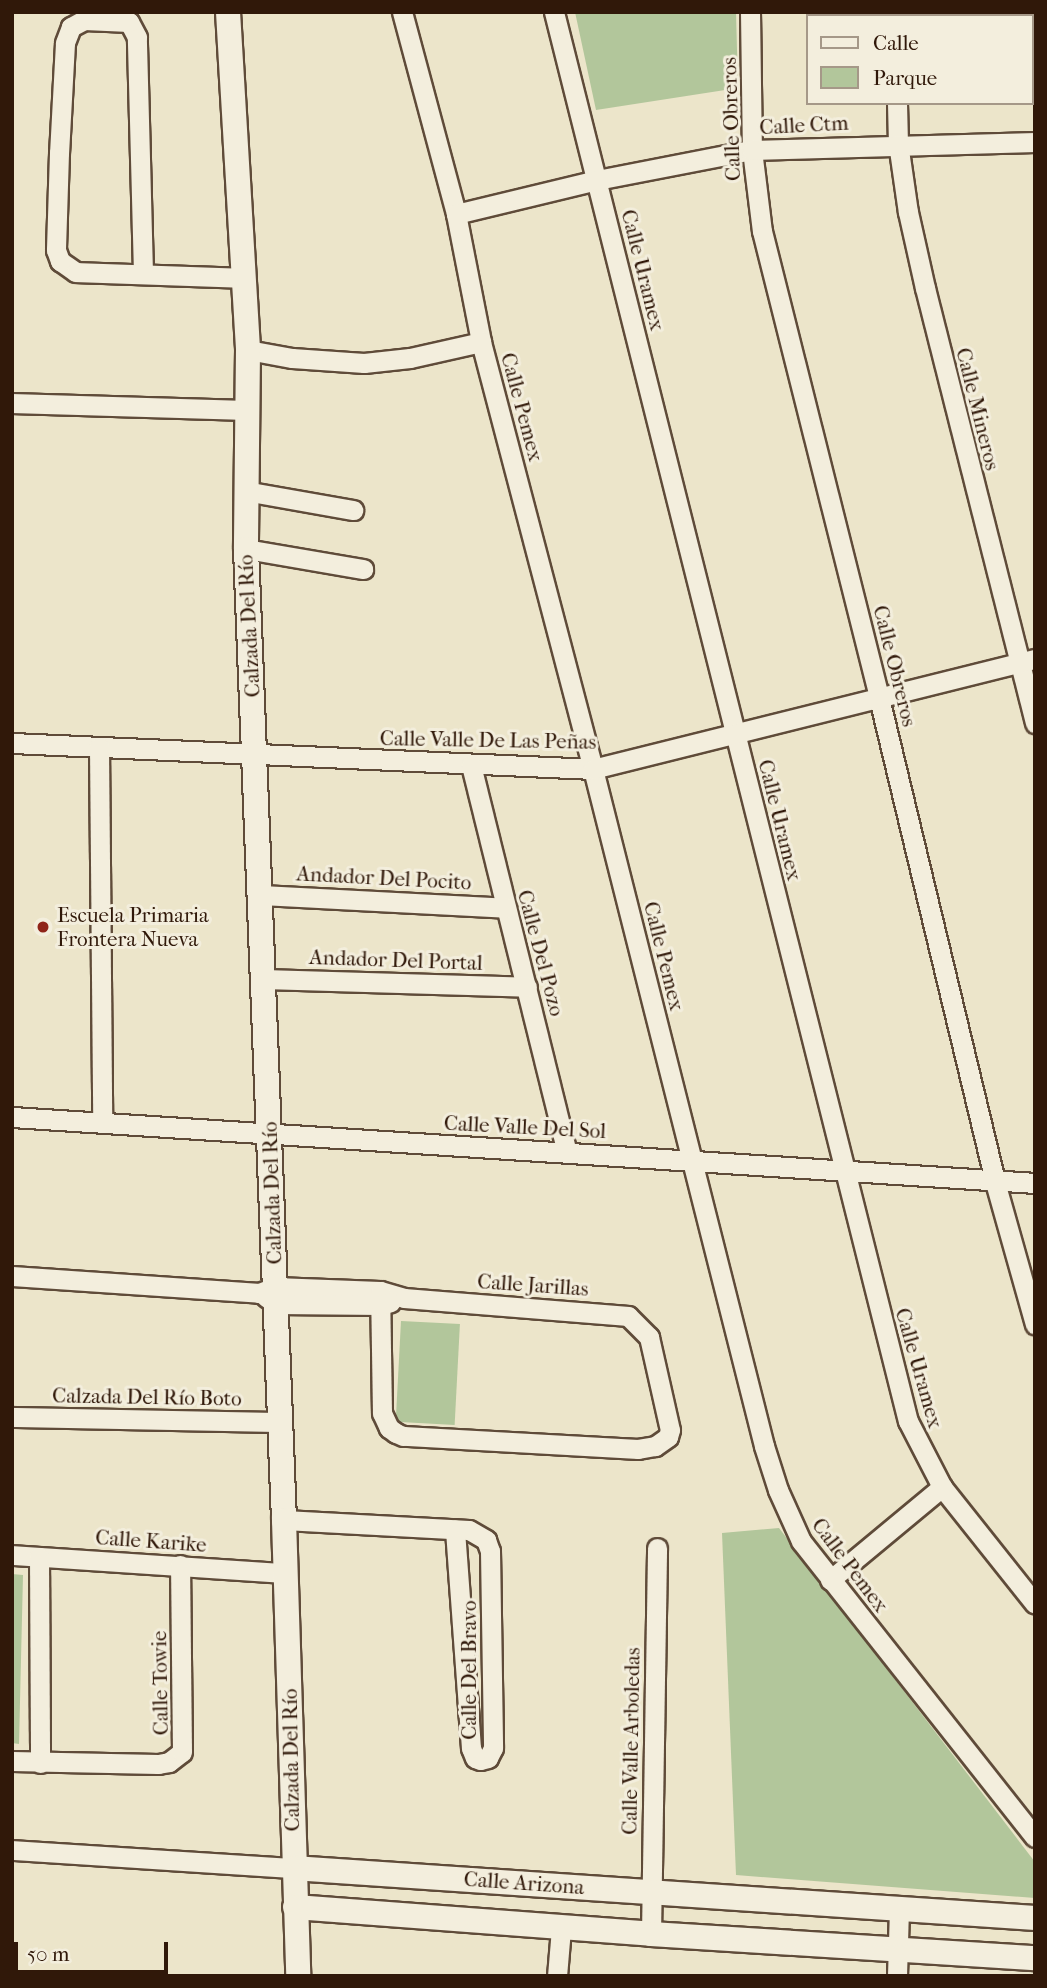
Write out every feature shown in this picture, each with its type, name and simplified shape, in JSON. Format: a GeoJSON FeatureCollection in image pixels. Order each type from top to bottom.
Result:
{"type":"FeatureCollection","features":[{"type":"Feature","properties":{"kind":"street","name":"Calzada Del Río"},"geometry":{"type":"LineString","coordinates":[[228,12],[245,278],[246,549],[270,1134],[270,1295],[280,1422],[298,1976]]}},
{"type":"Feature","properties":{"kind":"street","name":"Calle Pemex"},"geometry":{"type":"LineString","coordinates":[[402,12],[456,214],[481,342],[593,769],[764,1446],[789,1521],[830,1580],[1035,1837]]}},
{"type":"Feature","properties":{"kind":"street","name":"Calle Uramex"},"geometry":{"type":"LineString","coordinates":[[554,12],[908,1421],[942,1487],[1035,1604]]}},
{"type":"Feature","properties":{"kind":"street","name":"Calle Obreros"},"geometry":{"type":"LineString","coordinates":[[750,12],[752,150],[762,231],[880,698],[995,1182],[1035,1324]]}},
{"type":"Feature","properties":{"kind":"street"},"geometry":{"type":"LineString","coordinates":[[143,273],[138,37],[129,22],[84,20],[72,27],[65,43],[56,250],[60,261],[76,272],[245,278]]}},
{"type":"Feature","properties":{"kind":"street","name":"Calle Mineros"},"geometry":{"type":"LineString","coordinates":[[897,105],[898,143],[908,212],[925,288],[1027,661],[1035,723]]}},
{"type":"Feature","properties":{"kind":"street","name":"Calle Ctm"},"geometry":{"type":"LineString","coordinates":[[456,214],[597,180],[752,150],[898,143],[1035,142]]}},
{"type":"Feature","properties":{"kind":"street"},"geometry":{"type":"LineString","coordinates":[[247,350],[292,358],[364,363],[410,358],[481,342]]}},
{"type":"Feature","properties":{"kind":"street"},"geometry":{"type":"LineString","coordinates":[[12,403],[246,410]]}},
{"type":"Feature","properties":{"kind":"street"},"geometry":{"type":"LineString","coordinates":[[245,491],[353,510]]}},
{"type":"Feature","properties":{"kind":"street"},"geometry":{"type":"LineString","coordinates":[[246,549],[363,569]]}},
{"type":"Feature","properties":{"kind":"street","name":"Calle Valle De Las Peñas"},"geometry":{"type":"LineString","coordinates":[[12,743],[593,769],[1027,661]]}},
{"type":"Feature","properties":{"kind":"street"},"geometry":{"type":"LineString","coordinates":[[99,747],[102,1123]]}},
{"type":"Feature","properties":{"kind":"street","name":"Calle Del Pozo"},"geometry":{"type":"LineString","coordinates":[[471,765],[567,1152]]}},
{"type":"Feature","properties":{"kind":"street","name":"Andador Del Pocito"},"geometry":{"type":"LineString","coordinates":[[261,895],[506,908]]}},
{"type":"Feature","properties":{"kind":"street","name":"Andador Del Portal"},"geometry":{"type":"LineString","coordinates":[[264,979],[527,987]]}},
{"type":"Feature","properties":{"kind":"street","name":"Calle Valle Del Sol"},"geometry":{"type":"LineString","coordinates":[[12,1117],[843,1168],[995,1182],[1035,1183]]}},
{"type":"Feature","properties":{"kind":"street","name":"Calle Jarillas"},"geometry":{"type":"LineString","coordinates":[[12,1276],[270,1295],[404,1298],[619,1314],[638,1321],[649,1337],[670,1430],[662,1443],[638,1450],[404,1436],[390,1428],[382,1413],[380,1298]]}},
{"type":"Feature","properties":{"kind":"street","name":"Calzada Del Río Boto"},"geometry":{"type":"LineString","coordinates":[[12,1417],[280,1422]]}},
{"type":"Feature","properties":{"kind":"street"},"geometry":{"type":"LineString","coordinates":[[830,1580],[942,1487]]}},
{"type":"Feature","properties":{"kind":"street","name":"Calle Del Bravo"},"geometry":{"type":"LineString","coordinates":[[284,1520],[334,1520],[475,1531],[486,1540],[490,1550],[493,1748],[488,1758],[481,1760],[475,1758],[471,1748],[455,1530]]}},
{"type":"Feature","properties":{"kind":"street","name":"Calle Valle Arboledas"},"geometry":{"type":"LineString","coordinates":[[651,1934],[657,1548]]}},
{"type":"Feature","properties":{"kind":"street","name":"Calle Karike"},"geometry":{"type":"LineString","coordinates":[[12,1555],[286,1573]]}},
{"type":"Feature","properties":{"kind":"street"},"geometry":{"type":"LineString","coordinates":[[40,1557],[40,1763]]}},
{"type":"Feature","properties":{"kind":"street","name":"Calle Towie"},"geometry":{"type":"LineString","coordinates":[[12,1761],[158,1764],[169,1762],[182,1752],[180,1565]]}},
{"type":"Feature","properties":{"kind":"street","name":"Calle Arizona"},"geometry":{"type":"LineString","coordinates":[[12,1850],[653,1891],[761,1902],[1035,1918]]}},
{"type":"Feature","properties":{"kind":"street","name":"Calle Arizona"},"geometry":{"type":"LineString","coordinates":[[295,1907],[561,1928],[1035,1958]]}},
{"type":"Feature","properties":{"kind":"street"},"geometry":{"type":"LineString","coordinates":[[897,1976],[899,1908]]}},
{"type":"Feature","properties":{"kind":"street"},"geometry":{"type":"LineString","coordinates":[[557,1976],[561,1928]]}},
{"type":"Feature","properties":{"kind":"green space"},"geometry":{"type":"Polygon","coordinates":[[[575,12],[736,12],[738,88],[596,110],[575,12]]]}},
{"type":"Feature","properties":{"kind":"green space"},"geometry":{"type":"Polygon","coordinates":[[[401,1321],[460,1324],[455,1425],[396,1422],[401,1321]]]}},
{"type":"Feature","properties":{"kind":"green space"},"geometry":{"type":"Polygon","coordinates":[[[779,1528],[1035,1862],[1035,1898],[736,1875],[722,1533],[779,1528]]]}},
{"type":"Feature","properties":{"kind":"green space"},"geometry":{"type":"Polygon","coordinates":[[[12,1574],[23,1575],[19,1744],[12,1743],[12,1574]]]}},
{"type":"Feature","properties":{"kind":"place","name":"Escuela Primaria Frontera Nueva"},"geometry":{"type":"Point","coordinates":[43,927]}}]}
